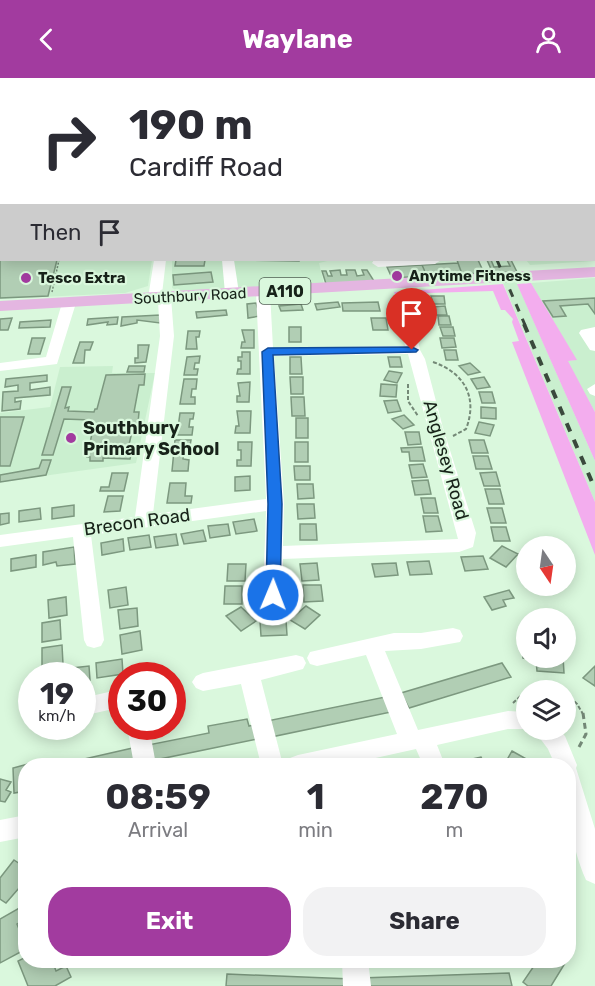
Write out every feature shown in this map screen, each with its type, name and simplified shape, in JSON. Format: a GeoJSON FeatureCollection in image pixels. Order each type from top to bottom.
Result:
{"type":"FeatureCollection","features":[{"type":"Feature","properties":{"kind":"main road","name":"Southbury Road"},"geometry":{"type":"LineString","coordinates":[[0,306],[161,302],[232,293],[595,272]]}},
{"type":"Feature","properties":{"kind":"street"},"geometry":{"type":"LineString","coordinates":[[143,521],[167,336],[161,302],[160,261]]}},
{"type":"Feature","properties":{"kind":"street"},"geometry":{"type":"LineString","coordinates":[[228,261],[232,293]]}},
{"type":"Feature","properties":{"kind":"street"},"geometry":{"type":"LineString","coordinates":[[378,261],[382,284]]}},
{"type":"Feature","properties":{"kind":"street"},"geometry":{"type":"LineString","coordinates":[[263,292],[275,504],[273,595]]}},
{"type":"Feature","properties":{"kind":"street","name":"Anglesey Road"},"geometry":{"type":"LineString","coordinates":[[274,553],[459,546],[467,542],[467,533],[415,354],[403,303],[398,299]]}},
{"type":"Feature","properties":{"kind":"street"},"geometry":{"type":"LineString","coordinates":[[0,368],[52,361],[69,303]]}},
{"type":"Feature","properties":{"kind":"street"},"geometry":{"type":"LineString","coordinates":[[585,316],[595,330],[586,333],[595,347]]}},
{"type":"Feature","properties":{"kind":"street"},"geometry":{"type":"LineString","coordinates":[[268,352],[415,354]]}},
{"type":"Feature","properties":{"kind":"street","name":"Brecon Road"},"geometry":{"type":"LineString","coordinates":[[0,541],[275,504]]}},
{"type":"Feature","properties":{"kind":"street"},"geometry":{"type":"LineString","coordinates":[[81,529],[94,640]]}},
{"type":"Feature","properties":{"kind":"street"},"geometry":{"type":"LineString","coordinates":[[317,658],[372,645],[453,636]]}},
{"type":"Feature","properties":{"kind":"street"},"geometry":{"type":"LineString","coordinates":[[372,645],[417,739],[429,758]]}},
{"type":"Feature","properties":{"kind":"street"},"geometry":{"type":"LineString","coordinates":[[203,682],[296,663]]}},
{"type":"Feature","properties":{"kind":"street"},"geometry":{"type":"LineString","coordinates":[[249,674],[270,758]]}},
{"type":"Feature","properties":{"kind":"street"},"geometry":{"type":"LineString","coordinates":[[346,758],[417,739],[508,720],[516,720]]}},
{"type":"Feature","properties":{"kind":"street"},"geometry":{"type":"LineString","coordinates":[[141,740],[144,758]]}},
{"type":"Feature","properties":{"kind":"street"},"geometry":{"type":"LineString","coordinates":[[554,740],[563,758]]}},
{"type":"Feature","properties":{"kind":"street"},"geometry":{"type":"LineString","coordinates":[[576,802],[595,872]]}},
{"type":"Feature","properties":{"kind":"street"},"geometry":{"type":"LineString","coordinates":[[0,831],[18,828]]}},
{"type":"Feature","properties":{"kind":"street"},"geometry":{"type":"LineString","coordinates":[[356,968],[357,986]]}},
{"type":"Feature","properties":{"kind":"path"},"geometry":{"type":"LineString","coordinates":[[50,298],[59,261]]}},
{"type":"Feature","properties":{"kind":"path"},"geometry":{"type":"LineString","coordinates":[[415,354],[441,364],[453,372],[465,385],[473,410],[466,429],[440,443]]}},
{"type":"Feature","properties":{"kind":"path"},"geometry":{"type":"LineString","coordinates":[[572,758],[583,744],[590,730],[587,714],[576,698]]}},
{"type":"Feature","properties":{"kind":"shaded area"},"geometry":{"type":"Polygon","coordinates":[[[0,261],[152,261],[148,286],[125,293],[0,299],[0,261]]]}},
{"type":"Feature","properties":{"kind":"shaded area"},"geometry":{"type":"Polygon","coordinates":[[[172,261],[328,261],[319,263],[324,284],[178,291],[172,288],[172,261]]]}},
{"type":"Feature","properties":{"kind":"shaded area"},"geometry":{"type":"Polygon","coordinates":[[[487,261],[512,261],[517,272],[512,272],[595,461],[595,502],[499,273],[486,273],[485,269],[491,269],[487,261]]]}},
{"type":"Feature","properties":{"kind":"shaded area"},"geometry":{"type":"Polygon","coordinates":[[[527,261],[595,261],[530,265],[527,261]]]}},
{"type":"Feature","properties":{"kind":"shaded area"},"geometry":{"type":"Polygon","coordinates":[[[595,278],[595,412],[567,361],[576,360],[531,283],[595,278]]]}},
{"type":"Feature","properties":{"kind":"shaded area"},"geometry":{"type":"Polygon","coordinates":[[[531,283],[577,360],[568,361],[595,412],[595,461],[517,284],[531,283]]]}},
{"type":"Feature","properties":{"kind":"shaded area"},"geometry":{"type":"Polygon","coordinates":[[[503,284],[595,502],[595,555],[512,342],[519,341],[513,319],[505,310],[501,310],[493,291],[395,294],[394,292],[503,284]]]}},
{"type":"Feature","properties":{"kind":"shaded area","name":"Southbury Primary School"},"geometry":{"type":"Polygon","coordinates":[[[113,366],[112,373],[155,373],[136,463],[0,482],[0,413],[50,407],[60,367],[113,366]]]}},
{"type":"Feature","properties":{"kind":"building","name":"Tesco Extra"},"geometry":{"type":"Polygon","coordinates":[[[0,261],[57,261],[48,296],[0,298],[0,261]]]}},
{"type":"Feature","properties":{"kind":"building"},"geometry":{"type":"Polygon","coordinates":[[[176,261],[205,261],[204,266],[175,266],[176,261]]]}},
{"type":"Feature","properties":{"kind":"building"},"geometry":{"type":"Polygon","coordinates":[[[457,261],[478,261],[484,273],[462,274],[457,261]]]}},
{"type":"Feature","properties":{"kind":"building"},"geometry":{"type":"Polygon","coordinates":[[[487,261],[491,261],[494,267],[510,266],[508,261],[512,261],[517,272],[486,273],[485,269],[491,269],[487,261]]]}},
{"type":"Feature","properties":{"kind":"building"},"geometry":{"type":"Polygon","coordinates":[[[458,263],[462,274],[427,276],[422,265],[458,263]]]}},
{"type":"Feature","properties":{"kind":"building"},"geometry":{"type":"Polygon","coordinates":[[[422,265],[427,276],[392,278],[387,267],[422,265]]]}},
{"type":"Feature","properties":{"kind":"building"},"geometry":{"type":"Polygon","coordinates":[[[340,270],[341,275],[347,275],[346,270],[355,270],[357,276],[364,275],[362,270],[367,270],[374,281],[326,284],[322,271],[332,276],[330,271],[340,270]]]}},
{"type":"Feature","properties":{"kind":"building"},"geometry":{"type":"Polygon","coordinates":[[[211,272],[213,282],[174,285],[173,275],[211,272]]]}},
{"type":"Feature","properties":{"kind":"building"},"geometry":{"type":"Polygon","coordinates":[[[431,296],[444,296],[445,304],[433,304],[431,296]]]}},
{"type":"Feature","properties":{"kind":"building"},"geometry":{"type":"Polygon","coordinates":[[[595,298],[595,314],[588,304],[560,306],[566,316],[553,317],[543,301],[595,298]]]}},
{"type":"Feature","properties":{"kind":"building"},"geometry":{"type":"Polygon","coordinates":[[[338,302],[340,307],[317,310],[315,304],[338,302]]]}},
{"type":"Feature","properties":{"kind":"building"},"geometry":{"type":"Polygon","coordinates":[[[378,302],[380,311],[343,311],[342,303],[378,302]]]}},
{"type":"Feature","properties":{"kind":"building"},"geometry":{"type":"Polygon","coordinates":[[[256,303],[260,316],[248,318],[247,304],[256,303]]]}},
{"type":"Feature","properties":{"kind":"building"},"geometry":{"type":"Polygon","coordinates":[[[301,304],[303,310],[281,311],[279,306],[301,304]]]}},
{"type":"Feature","properties":{"kind":"building"},"geometry":{"type":"Polygon","coordinates":[[[445,306],[447,315],[434,315],[432,307],[445,306]]]}},
{"type":"Feature","properties":{"kind":"building"},"geometry":{"type":"Polygon","coordinates":[[[226,310],[227,315],[197,318],[196,312],[226,310]]]}},
{"type":"Feature","properties":{"kind":"building"},"geometry":{"type":"Polygon","coordinates":[[[160,315],[160,323],[137,320],[137,323],[121,326],[122,317],[160,315]]]}},
{"type":"Feature","properties":{"kind":"building"},"geometry":{"type":"Polygon","coordinates":[[[438,316],[449,316],[451,325],[439,325],[438,316]]]}},
{"type":"Feature","properties":{"kind":"building"},"geometry":{"type":"Polygon","coordinates":[[[118,317],[117,324],[107,325],[108,322],[87,325],[88,319],[118,317]]]}},
{"type":"Feature","properties":{"kind":"building"},"geometry":{"type":"Polygon","coordinates":[[[12,318],[8,330],[0,330],[0,319],[12,318]]]}},
{"type":"Feature","properties":{"kind":"building"},"geometry":{"type":"Polygon","coordinates":[[[371,318],[386,318],[388,330],[373,330],[371,318]]]}},
{"type":"Feature","properties":{"kind":"building"},"geometry":{"type":"Polygon","coordinates":[[[51,320],[50,327],[19,328],[20,322],[51,320]]]}},
{"type":"Feature","properties":{"kind":"building"},"geometry":{"type":"Polygon","coordinates":[[[289,327],[301,327],[301,342],[289,342],[289,327]]]}},
{"type":"Feature","properties":{"kind":"building"},"geometry":{"type":"Polygon","coordinates":[[[440,327],[453,327],[455,336],[443,336],[440,327]]]}},
{"type":"Feature","properties":{"kind":"building"},"geometry":{"type":"Polygon","coordinates":[[[242,330],[254,330],[254,348],[241,348],[242,342],[245,342],[242,330]]]}},
{"type":"Feature","properties":{"kind":"building"},"geometry":{"type":"Polygon","coordinates":[[[188,331],[200,331],[199,337],[196,337],[197,349],[186,349],[188,331]]]}},
{"type":"Feature","properties":{"kind":"building"},"geometry":{"type":"Polygon","coordinates":[[[32,338],[45,338],[40,354],[28,354],[32,338]]]}},
{"type":"Feature","properties":{"kind":"building"},"geometry":{"type":"Polygon","coordinates":[[[440,338],[454,338],[456,347],[442,348],[440,338]]]}},
{"type":"Feature","properties":{"kind":"building"},"geometry":{"type":"Polygon","coordinates":[[[80,342],[93,342],[90,350],[85,350],[84,363],[73,363],[80,342]]]}},
{"type":"Feature","properties":{"kind":"building"},"geometry":{"type":"Polygon","coordinates":[[[138,345],[149,345],[146,362],[135,363],[135,358],[138,358],[138,345]]]}},
{"type":"Feature","properties":{"kind":"building"},"geometry":{"type":"Polygon","coordinates":[[[444,350],[456,350],[458,360],[446,360],[444,350]]]}},
{"type":"Feature","properties":{"kind":"building"},"geometry":{"type":"Polygon","coordinates":[[[242,352],[250,352],[250,374],[237,374],[238,369],[241,369],[241,361],[238,361],[238,357],[242,357],[242,352]]]}},
{"type":"Feature","properties":{"kind":"building"},"geometry":{"type":"Polygon","coordinates":[[[200,356],[199,363],[195,363],[194,369],[198,369],[197,375],[184,375],[187,357],[200,356]]]}},
{"type":"Feature","properties":{"kind":"building"},"geometry":{"type":"Polygon","coordinates":[[[290,357],[301,357],[302,374],[290,374],[290,357]]]}},
{"type":"Feature","properties":{"kind":"building"},"geometry":{"type":"Polygon","coordinates":[[[388,357],[400,357],[402,367],[390,367],[388,357]]]}},
{"type":"Feature","properties":{"kind":"building"},"geometry":{"type":"Polygon","coordinates":[[[470,363],[480,372],[468,375],[459,366],[470,363]]]}},
{"type":"Feature","properties":{"kind":"building"},"geometry":{"type":"Polygon","coordinates":[[[129,366],[145,366],[144,372],[127,372],[129,366]]]}},
{"type":"Feature","properties":{"kind":"building"},"geometry":{"type":"Polygon","coordinates":[[[389,371],[402,373],[397,383],[384,380],[389,371]]]}},
{"type":"Feature","properties":{"kind":"building"},"geometry":{"type":"Polygon","coordinates":[[[145,374],[144,385],[139,385],[134,412],[139,412],[138,423],[134,423],[128,449],[132,449],[130,459],[103,458],[103,461],[90,461],[90,457],[87,457],[94,424],[90,424],[91,420],[64,419],[53,455],[42,455],[62,387],[71,387],[65,408],[69,407],[68,411],[94,412],[97,409],[106,375],[145,374]]]}},
{"type":"Feature","properties":{"kind":"building"},"geometry":{"type":"Polygon","coordinates":[[[47,375],[47,381],[30,383],[30,390],[50,387],[50,395],[15,398],[15,402],[21,401],[20,409],[2,411],[3,392],[18,391],[18,385],[5,387],[6,379],[47,375]]]}},
{"type":"Feature","properties":{"kind":"building"},"geometry":{"type":"Polygon","coordinates":[[[290,377],[303,377],[303,394],[291,394],[290,377]]]}},
{"type":"Feature","properties":{"kind":"building"},"geometry":{"type":"Polygon","coordinates":[[[484,377],[490,387],[477,389],[471,379],[484,377]]]}},
{"type":"Feature","properties":{"kind":"building"},"geometry":{"type":"Polygon","coordinates":[[[184,379],[197,379],[196,389],[192,389],[191,397],[195,397],[195,404],[180,404],[184,379]]]}},
{"type":"Feature","properties":{"kind":"building"},"geometry":{"type":"Polygon","coordinates":[[[250,382],[249,402],[237,402],[237,396],[240,396],[238,383],[250,382]]]}},
{"type":"Feature","properties":{"kind":"building"},"geometry":{"type":"Polygon","coordinates":[[[381,384],[397,385],[396,397],[380,396],[381,384]]]}},
{"type":"Feature","properties":{"kind":"building"},"geometry":{"type":"Polygon","coordinates":[[[479,392],[492,392],[495,403],[482,403],[479,392]]]}},
{"type":"Feature","properties":{"kind":"building"},"geometry":{"type":"Polygon","coordinates":[[[291,397],[304,397],[305,416],[292,416],[291,397]]]}},
{"type":"Feature","properties":{"kind":"building"},"geometry":{"type":"Polygon","coordinates":[[[397,400],[401,411],[388,413],[384,401],[397,400]]]}},
{"type":"Feature","properties":{"kind":"building"},"geometry":{"type":"Polygon","coordinates":[[[481,407],[496,408],[496,419],[481,418],[481,407]]]}},
{"type":"Feature","properties":{"kind":"building"},"geometry":{"type":"Polygon","coordinates":[[[237,411],[251,411],[250,433],[235,433],[236,426],[239,426],[237,411]]]}},
{"type":"Feature","properties":{"kind":"building"},"geometry":{"type":"Polygon","coordinates":[[[180,413],[194,413],[189,427],[193,427],[192,435],[177,435],[180,413]]]}},
{"type":"Feature","properties":{"kind":"building"},"geometry":{"type":"Polygon","coordinates":[[[404,415],[414,425],[403,429],[392,419],[404,415]]]}},
{"type":"Feature","properties":{"kind":"building"},"geometry":{"type":"Polygon","coordinates":[[[0,417],[24,417],[10,466],[0,466],[0,417]]]}},
{"type":"Feature","properties":{"kind":"building"},"geometry":{"type":"Polygon","coordinates":[[[296,418],[308,418],[308,438],[296,438],[296,418]]]}},
{"type":"Feature","properties":{"kind":"building"},"geometry":{"type":"Polygon","coordinates":[[[479,422],[494,425],[490,436],[475,433],[479,422]]]}},
{"type":"Feature","properties":{"kind":"building"},"geometry":{"type":"Polygon","coordinates":[[[405,432],[419,432],[421,444],[408,445],[405,432]]]}},
{"type":"Feature","properties":{"kind":"building"},"geometry":{"type":"Polygon","coordinates":[[[175,440],[191,440],[190,446],[184,450],[183,459],[189,460],[188,471],[172,471],[175,440]]]}},
{"type":"Feature","properties":{"kind":"building"},"geometry":{"type":"Polygon","coordinates":[[[469,440],[484,440],[488,453],[472,453],[469,440]]]}},
{"type":"Feature","properties":{"kind":"building"},"geometry":{"type":"Polygon","coordinates":[[[238,442],[252,442],[251,466],[237,466],[237,460],[241,460],[238,442]]]}},
{"type":"Feature","properties":{"kind":"building"},"geometry":{"type":"Polygon","coordinates":[[[295,442],[308,442],[308,462],[295,462],[295,442]]]}},
{"type":"Feature","properties":{"kind":"building"},"geometry":{"type":"Polygon","coordinates":[[[422,447],[425,461],[410,461],[409,452],[402,452],[401,448],[422,447]]]}},
{"type":"Feature","properties":{"kind":"building"},"geometry":{"type":"Polygon","coordinates":[[[473,456],[488,456],[492,469],[476,469],[473,456]]]}},
{"type":"Feature","properties":{"kind":"building"},"geometry":{"type":"Polygon","coordinates":[[[42,460],[51,460],[46,475],[0,482],[0,475],[39,468],[42,460]]]}},
{"type":"Feature","properties":{"kind":"building"},"geometry":{"type":"Polygon","coordinates":[[[423,464],[427,477],[412,478],[409,465],[423,464]]]}},
{"type":"Feature","properties":{"kind":"building"},"geometry":{"type":"Polygon","coordinates":[[[294,466],[310,466],[310,480],[295,480],[294,466]]]}},
{"type":"Feature","properties":{"kind":"building"},"geometry":{"type":"Polygon","coordinates":[[[496,472],[500,486],[484,486],[480,473],[496,472]]]}},
{"type":"Feature","properties":{"kind":"building"},"geometry":{"type":"Polygon","coordinates":[[[112,473],[128,473],[124,491],[100,491],[101,487],[109,487],[112,473]]]}},
{"type":"Feature","properties":{"kind":"building"},"geometry":{"type":"Polygon","coordinates":[[[250,476],[250,490],[235,491],[235,477],[250,476]]]}},
{"type":"Feature","properties":{"kind":"building"},"geometry":{"type":"Polygon","coordinates":[[[428,480],[431,494],[415,495],[412,481],[428,480]]]}},
{"type":"Feature","properties":{"kind":"building"},"geometry":{"type":"Polygon","coordinates":[[[170,483],[186,483],[185,496],[192,496],[191,503],[167,503],[170,483]]]}},
{"type":"Feature","properties":{"kind":"building"},"geometry":{"type":"Polygon","coordinates":[[[297,484],[313,484],[314,498],[298,499],[297,484]]]}},
{"type":"Feature","properties":{"kind":"building"},"geometry":{"type":"Polygon","coordinates":[[[485,489],[500,489],[504,504],[489,504],[485,489]]]}},
{"type":"Feature","properties":{"kind":"building"},"geometry":{"type":"Polygon","coordinates":[[[108,496],[123,496],[120,511],[104,512],[108,496]]]}},
{"type":"Feature","properties":{"kind":"building"},"geometry":{"type":"Polygon","coordinates":[[[421,498],[435,498],[438,513],[424,513],[421,498]]]}},
{"type":"Feature","properties":{"kind":"building"},"geometry":{"type":"Polygon","coordinates":[[[297,504],[314,504],[315,518],[298,519],[297,504]]]}},
{"type":"Feature","properties":{"kind":"building"},"geometry":{"type":"Polygon","coordinates":[[[74,505],[74,516],[52,519],[52,508],[74,505]]]}},
{"type":"Feature","properties":{"kind":"building"},"geometry":{"type":"Polygon","coordinates":[[[40,508],[41,519],[19,522],[19,511],[40,508]]]}},
{"type":"Feature","properties":{"kind":"building"},"geometry":{"type":"Polygon","coordinates":[[[487,508],[502,508],[506,523],[491,523],[487,508]]]}},
{"type":"Feature","properties":{"kind":"building"},"geometry":{"type":"Polygon","coordinates":[[[9,513],[9,523],[0,525],[0,514],[9,513]]]}},
{"type":"Feature","properties":{"kind":"building"},"geometry":{"type":"Polygon","coordinates":[[[423,516],[438,516],[442,531],[426,532],[423,516]]]}},
{"type":"Feature","properties":{"kind":"building"},"geometry":{"type":"Polygon","coordinates":[[[254,519],[257,531],[236,534],[233,522],[254,519]]]}},
{"type":"Feature","properties":{"kind":"building"},"geometry":{"type":"Polygon","coordinates":[[[228,524],[230,535],[210,538],[208,526],[228,524]]]}},
{"type":"Feature","properties":{"kind":"building"},"geometry":{"type":"Polygon","coordinates":[[[300,524],[316,524],[317,540],[300,540],[300,524]]]}},
{"type":"Feature","properties":{"kind":"building"},"geometry":{"type":"Polygon","coordinates":[[[491,527],[506,527],[510,541],[494,541],[491,527]]]}},
{"type":"Feature","properties":{"kind":"building"},"geometry":{"type":"Polygon","coordinates":[[[203,530],[206,541],[184,544],[181,534],[203,530]]]}},
{"type":"Feature","properties":{"kind":"building"},"geometry":{"type":"Polygon","coordinates":[[[176,534],[178,545],[156,548],[154,537],[176,534]]]}},
{"type":"Feature","properties":{"kind":"building"},"geometry":{"type":"Polygon","coordinates":[[[149,535],[151,547],[130,550],[128,538],[149,535]]]}},
{"type":"Feature","properties":{"kind":"building"},"geometry":{"type":"Polygon","coordinates":[[[123,539],[124,551],[102,555],[101,543],[123,539]]]}},
{"type":"Feature","properties":{"kind":"building"},"geometry":{"type":"Polygon","coordinates":[[[502,546],[516,553],[516,556],[506,567],[490,558],[502,546]]]}},
{"type":"Feature","properties":{"kind":"building"},"geometry":{"type":"Polygon","coordinates":[[[74,547],[75,564],[57,566],[56,562],[43,565],[43,552],[74,547]]]}},
{"type":"Feature","properties":{"kind":"building"},"geometry":{"type":"Polygon","coordinates":[[[36,555],[36,567],[11,571],[11,559],[36,555]]]}},
{"type":"Feature","properties":{"kind":"building"},"geometry":{"type":"Polygon","coordinates":[[[483,556],[488,569],[465,571],[461,557],[483,556]]]}},
{"type":"Feature","properties":{"kind":"building"},"geometry":{"type":"Polygon","coordinates":[[[429,561],[432,574],[410,575],[407,562],[429,561]]]}},
{"type":"Feature","properties":{"kind":"building"},"geometry":{"type":"Polygon","coordinates":[[[317,563],[319,580],[302,581],[300,564],[317,563]]]}},
{"type":"Feature","properties":{"kind":"building"},"geometry":{"type":"Polygon","coordinates":[[[396,563],[398,575],[375,577],[372,564],[396,563]]]}},
{"type":"Feature","properties":{"kind":"building"},"geometry":{"type":"Polygon","coordinates":[[[228,564],[246,564],[245,581],[227,581],[228,564]]]}},
{"type":"Feature","properties":{"kind":"building"},"geometry":{"type":"Polygon","coordinates":[[[303,585],[321,585],[323,601],[304,602],[303,585]]]}},
{"type":"Feature","properties":{"kind":"building"},"geometry":{"type":"Polygon","coordinates":[[[225,586],[242,586],[242,604],[224,604],[225,586]]]}},
{"type":"Feature","properties":{"kind":"building"},"geometry":{"type":"Polygon","coordinates":[[[126,587],[128,605],[110,608],[108,590],[126,587]]]}},
{"type":"Feature","properties":{"kind":"building"},"geometry":{"type":"Polygon","coordinates":[[[509,590],[514,598],[503,600],[506,606],[492,610],[484,597],[509,590]]]}},
{"type":"Feature","properties":{"kind":"building"},"geometry":{"type":"Polygon","coordinates":[[[66,597],[67,615],[49,618],[48,600],[66,597]]]}},
{"type":"Feature","properties":{"kind":"building"},"geometry":{"type":"Polygon","coordinates":[[[306,606],[320,615],[305,629],[290,620],[306,606]]]}},
{"type":"Feature","properties":{"kind":"building"},"geometry":{"type":"Polygon","coordinates":[[[241,607],[256,621],[241,631],[226,616],[241,607]]]}},
{"type":"Feature","properties":{"kind":"building"},"geometry":{"type":"Polygon","coordinates":[[[137,608],[138,626],[120,629],[118,610],[137,608]]]}},
{"type":"Feature","properties":{"kind":"building"},"geometry":{"type":"Polygon","coordinates":[[[60,620],[61,639],[42,642],[42,623],[60,620]]]}},
{"type":"Feature","properties":{"kind":"building"},"geometry":{"type":"Polygon","coordinates":[[[286,620],[287,635],[261,636],[260,621],[286,620]]]}},
{"type":"Feature","properties":{"kind":"building"},"geometry":{"type":"Polygon","coordinates":[[[140,631],[142,650],[122,654],[120,635],[140,631]]]}},
{"type":"Feature","properties":{"kind":"building"},"geometry":{"type":"Polygon","coordinates":[[[62,645],[63,662],[42,662],[42,648],[62,645]]]}},
{"type":"Feature","properties":{"kind":"building"},"geometry":{"type":"Polygon","coordinates":[[[122,659],[122,662],[108,662],[108,676],[97,678],[96,663],[122,659]]]}},
{"type":"Feature","properties":{"kind":"building"},"geometry":{"type":"Polygon","coordinates":[[[502,663],[511,677],[409,708],[401,693],[502,663]]]}},
{"type":"Feature","properties":{"kind":"building"},"geometry":{"type":"Polygon","coordinates":[[[595,666],[595,686],[583,678],[595,666]]]}},
{"type":"Feature","properties":{"kind":"building"},"geometry":{"type":"Polygon","coordinates":[[[537,668],[564,668],[564,673],[537,671],[537,668]]]}},
{"type":"Feature","properties":{"kind":"building"},"geometry":{"type":"Polygon","coordinates":[[[385,697],[391,712],[271,737],[267,721],[385,697]]]}},
{"type":"Feature","properties":{"kind":"building"},"geometry":{"type":"Polygon","coordinates":[[[247,719],[249,726],[258,724],[262,738],[165,758],[150,758],[148,745],[186,740],[186,738],[209,733],[208,726],[247,719]]]}},
{"type":"Feature","properties":{"kind":"building"},"geometry":{"type":"Polygon","coordinates":[[[137,747],[136,758],[89,758],[137,747]]]}},
{"type":"Feature","properties":{"kind":"building"},"geometry":{"type":"Polygon","coordinates":[[[512,751],[524,758],[508,758],[512,751]]]}},
{"type":"Feature","properties":{"kind":"building"},"geometry":{"type":"Polygon","coordinates":[[[18,767],[18,792],[14,793],[13,768],[18,767]]]}},
{"type":"Feature","properties":{"kind":"building"},"geometry":{"type":"Polygon","coordinates":[[[0,779],[11,782],[6,790],[11,792],[5,802],[0,801],[0,779]]]}},
{"type":"Feature","properties":{"kind":"building"},"geometry":{"type":"Polygon","coordinates":[[[14,860],[18,863],[18,889],[6,903],[0,899],[0,878],[14,860]]]}},
{"type":"Feature","properties":{"kind":"building"},"geometry":{"type":"Polygon","coordinates":[[[18,909],[18,953],[0,963],[0,919],[18,909]]]}},
{"type":"Feature","properties":{"kind":"building"},"geometry":{"type":"Polygon","coordinates":[[[21,968],[55,968],[56,971],[67,968],[71,977],[55,986],[28,986],[21,968]]]}},
{"type":"Feature","properties":{"kind":"building"},"geometry":{"type":"Polygon","coordinates":[[[533,968],[562,968],[551,986],[528,986],[523,982],[533,968]]]}},
{"type":"Feature","properties":{"kind":"building"},"geometry":{"type":"Polygon","coordinates":[[[509,973],[512,986],[361,986],[360,978],[509,973]]]}},
{"type":"Feature","properties":{"kind":"building"},"geometry":{"type":"Polygon","coordinates":[[[227,974],[352,979],[352,986],[226,986],[227,974]]]}},
{"type":"Feature","properties":{"kind":"railway"},"geometry":{"type":"LineString","coordinates":[[497,261],[525,325]]}},
{"type":"Feature","properties":{"kind":"railway"},"geometry":{"type":"LineString","coordinates":[[524,324],[595,489]]}},
{"type":"Feature","properties":{"kind":"place","name":"Anytime Fitness"},"geometry":{"type":"Point","coordinates":[397,276]}},
{"type":"Feature","properties":{"kind":"place","name":"Tesco Extra"},"geometry":{"type":"Point","coordinates":[26,278]}},
{"type":"Feature","properties":{"kind":"place","name":"Southbury Primary School"},"geometry":{"type":"Point","coordinates":[71,438]}},
{"type":"Feature","properties":{"kind":"route"},"geometry":{"type":"LineString","coordinates":[[273,595],[275,504],[268,352],[412,350]]}}]}
